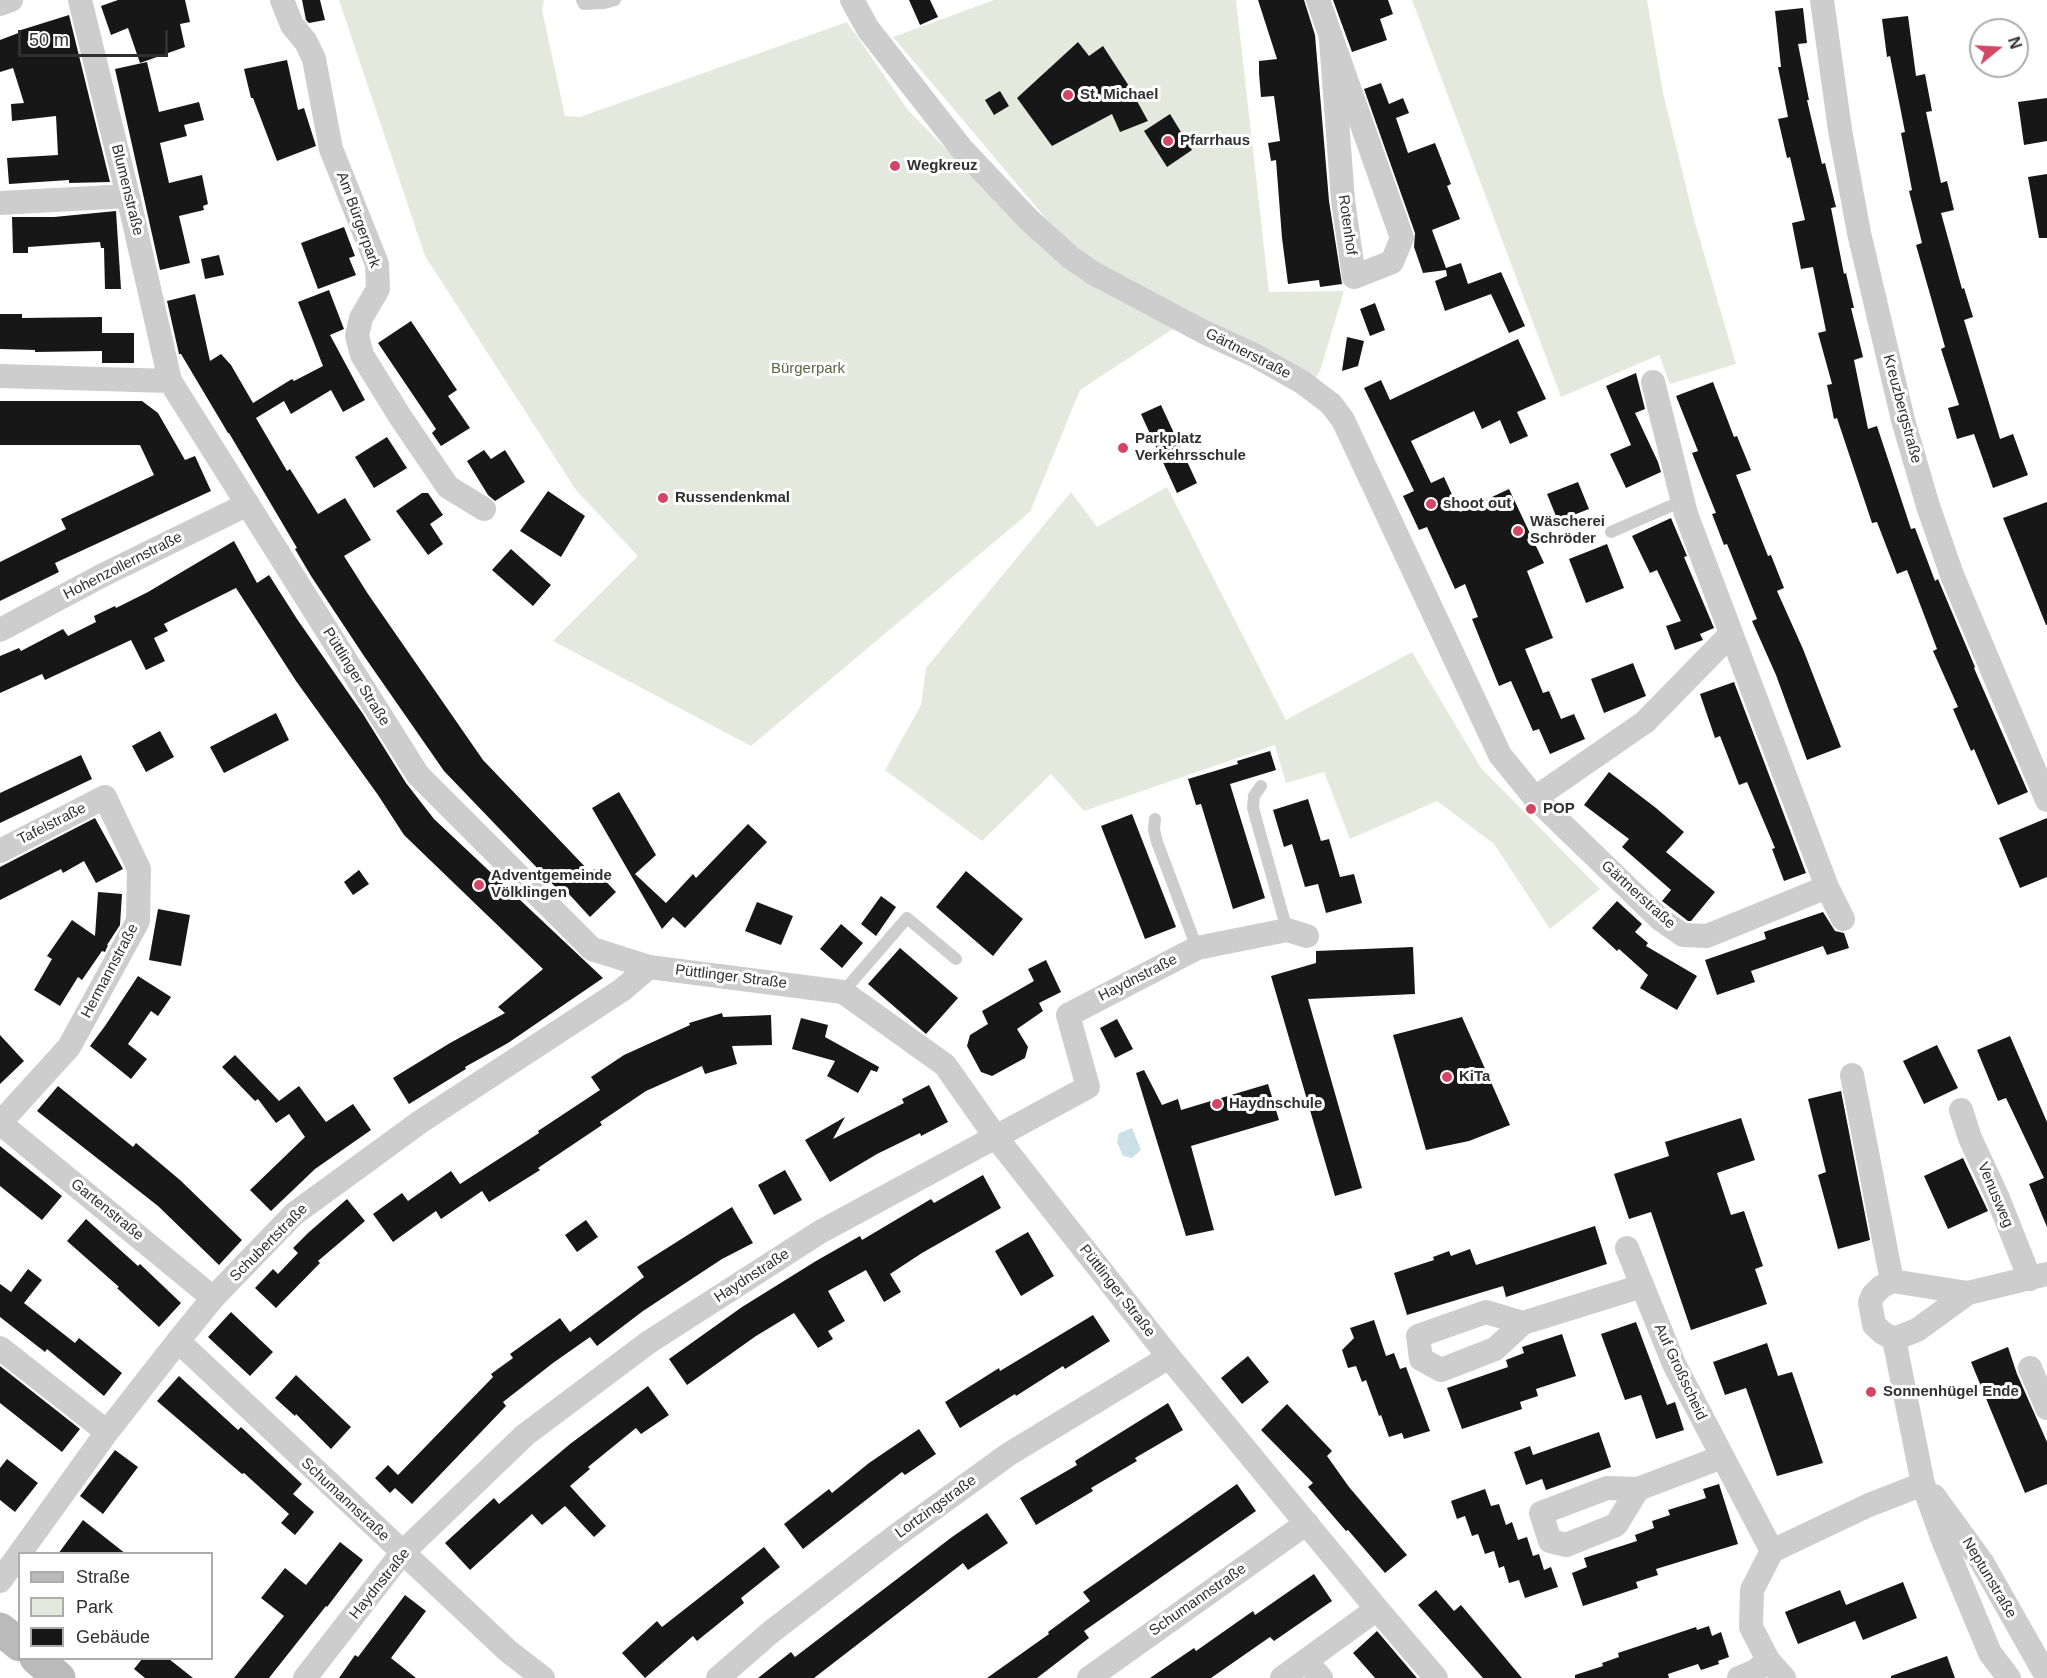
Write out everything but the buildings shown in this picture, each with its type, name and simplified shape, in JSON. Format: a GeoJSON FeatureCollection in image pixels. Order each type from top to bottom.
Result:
{"type":"FeatureCollection","features":[{"type":"Feature","properties":{"kind":"main road"},"geometry":{"type":"LineString","coordinates":[[0,1629],[18,1643]]}},
{"type":"Feature","properties":{"kind":"main road"},"geometry":{"type":"LineString","coordinates":[[37,1660],[59,1678]]}},
{"type":"Feature","properties":{"kind":"street"},"geometry":{"type":"LineString","coordinates":[[0,4],[11,0]]}},
{"type":"Feature","properties":{"kind":"street","name":"Blumenstraße"},"geometry":{"type":"LineString","coordinates":[[80,0],[170,381]]}},
{"type":"Feature","properties":{"kind":"street","name":"Am Bürgerpark"},"geometry":{"type":"LineString","coordinates":[[282,0],[292,25],[306,42],[314,59],[332,149],[377,264],[378,289],[361,318],[357,336],[362,355],[448,488],[484,509]]}},
{"type":"Feature","properties":{"kind":"street","name":"Gärtnerstraße"},"geometry":{"type":"LineString","coordinates":[[852,0],[868,29],[961,148],[1029,220],[1070,257],[1113,284],[1204,332],[1254,355],[1302,382],[1331,404],[1351,438],[1500,755],[1535,798],[1660,919],[1683,935],[1707,936],[1827,886]]}},
{"type":"Feature","properties":{"kind":"street","name":"Rotenhof"},"geometry":{"type":"LineString","coordinates":[[1318,0],[1402,238],[1392,262],[1354,277],[1343,200],[1331,40]]}},
{"type":"Feature","properties":{"kind":"street","name":"Kreuzbergstraße"},"geometry":{"type":"LineString","coordinates":[[1822,0],[1838,120],[1859,232],[1903,420],[1928,506],[1952,576],[2047,800]]}},
{"type":"Feature","properties":{"kind":"street"},"geometry":{"type":"LineString","coordinates":[[0,203],[128,196]]}},
{"type":"Feature","properties":{"kind":"street"},"geometry":{"type":"LineString","coordinates":[[0,376],[170,381]]}},
{"type":"Feature","properties":{"kind":"street","name":"Püttlinger Straße"},"geometry":{"type":"LineString","coordinates":[[170,381],[418,775],[592,949],[649,967],[843,992],[945,1065],[995,1136],[1169,1357],[1377,1610],[1436,1678]]}},
{"type":"Feature","properties":{"kind":"street"},"geometry":{"type":"LineString","coordinates":[[1653,382],[1682,501],[1827,886],[1843,919]]}},
{"type":"Feature","properties":{"kind":"street","name":"Hohenzollernstraße"},"geometry":{"type":"LineString","coordinates":[[0,630],[103,575],[248,504]]}},
{"type":"Feature","properties":{"kind":"street"},"geometry":{"type":"LineString","coordinates":[[1535,798],[1645,722],[1731,634]]}},
{"type":"Feature","properties":{"kind":"street","name":"Tafelstraße"},"geometry":{"type":"LineString","coordinates":[[0,851],[105,797]]}},
{"type":"Feature","properties":{"kind":"street","name":"Hermannstraße"},"geometry":{"type":"LineString","coordinates":[[0,1123],[69,1047],[138,921],[139,869],[105,797]]}},
{"type":"Feature","properties":{"kind":"street","name":"Haydnstraße"},"geometry":{"type":"LineString","coordinates":[[305,1678],[402,1553],[525,1435],[649,1342],[820,1232],[1088,1087],[1068,1015],[1197,948],[1297,933]]}},
{"type":"Feature","properties":{"kind":"street","name":"Schubertstraße"},"geometry":{"type":"LineString","coordinates":[[21,1552],[107,1432],[178,1341],[213,1298],[294,1214],[420,1122],[622,990],[649,967]]}},
{"type":"Feature","properties":{"kind":"street"},"geometry":{"type":"LineString","coordinates":[[1852,1075],[1892,1281]]}},
{"type":"Feature","properties":{"kind":"street","name":"Venusweg"},"geometry":{"type":"LineString","coordinates":[[1961,1110],[1970,1138],[2038,1277]]}},
{"type":"Feature","properties":{"kind":"street","name":"Gartenstraße"},"geometry":{"type":"LineString","coordinates":[[0,1123],[213,1298]]}},
{"type":"Feature","properties":{"kind":"street","name":"Auf Großscheid"},"geometry":{"type":"LineString","coordinates":[[1628,1248],[1674,1364],[1772,1551]]}},
{"type":"Feature","properties":{"kind":"street"},"geometry":{"type":"LineString","coordinates":[[1968,1293],[1917,1330],[1894,1339],[1874,1325],[1870,1302],[1881,1287],[1892,1281],[1968,1293],[2038,1277]]}},
{"type":"Feature","properties":{"kind":"street"},"geometry":{"type":"LineString","coordinates":[[1523,1323],[1642,1286]]}},
{"type":"Feature","properties":{"kind":"street","name":"Neptunstraße"},"geometry":{"type":"LineString","coordinates":[[1894,1339],[1923,1484],[1942,1540],[1990,1653],[2009,1678]]}},
{"type":"Feature","properties":{"kind":"street","name":"Schumannstraße"},"geometry":{"type":"LineString","coordinates":[[178,1341],[508,1651],[543,1678]]}},
{"type":"Feature","properties":{"kind":"street"},"geometry":{"type":"LineString","coordinates":[[0,1348],[107,1432]]}},
{"type":"Feature","properties":{"kind":"street","name":"Lortzingstraße"},"geometry":{"type":"LineString","coordinates":[[718,1678],[771,1632],[893,1538],[999,1461],[1169,1357]]}},
{"type":"Feature","properties":{"kind":"street"},"geometry":{"type":"LineString","coordinates":[[2030,1368],[2046,1405]]}},
{"type":"Feature","properties":{"kind":"street"},"geometry":{"type":"LineString","coordinates":[[1638,1490],[1722,1457]]}},
{"type":"Feature","properties":{"kind":"street"},"geometry":{"type":"LineString","coordinates":[[1784,1678],[1768,1660],[1751,1627],[1752,1590],[1772,1551],[1860,1509],[1923,1484]]}},
{"type":"Feature","properties":{"kind":"street","name":"Neptunstraße"},"geometry":{"type":"LineString","coordinates":[[1923,1484],[1951,1518],[1982,1562],[2047,1677]]}},
{"type":"Feature","properties":{"kind":"street","name":"Schumannstraße"},"geometry":{"type":"LineString","coordinates":[[1089,1678],[1307,1523]]}},
{"type":"Feature","properties":{"kind":"street","name":"Schubertstraße"},"geometry":{"type":"LineString","coordinates":[[0,1581],[18,1556]]}},
{"type":"Feature","properties":{"kind":"street"},"geometry":{"type":"LineString","coordinates":[[1282,1678],[1314,1669],[1377,1610]]}},
{"type":"Feature","properties":{"kind":"street"},"geometry":{"type":"LineString","coordinates":[[1739,1678],[1754,1671],[1768,1660]]}},
{"type":"Feature","properties":{"kind":"lane"},"geometry":{"type":"LineString","coordinates":[[582,0],[584,3],[604,3],[615,0]]}},
{"type":"Feature","properties":{"kind":"lane"},"geometry":{"type":"LineString","coordinates":[[1611,532],[1682,501]]}},
{"type":"Feature","properties":{"kind":"lane","name":"Haydnstraße"},"geometry":{"type":"LineString","coordinates":[[1261,786],[1254,796],[1253,808],[1297,933]]}},
{"type":"Feature","properties":{"kind":"lane"},"geometry":{"type":"LineString","coordinates":[[1155,819],[1154,830],[1157,842],[1197,948]]}},
{"type":"Feature","properties":{"kind":"lane"},"geometry":{"type":"LineString","coordinates":[[843,992],[907,918],[956,958]]}},
{"type":"Feature","properties":{"kind":"green space","name":"Bürgerpark"},"geometry":{"type":"Polygon","coordinates":[[[339,0],[544,0],[542,10],[565,116],[580,117],[847,22],[908,110],[973,177],[1179,325],[1080,390],[1030,512],[751,746],[553,641],[638,556],[576,490],[425,256],[339,0]]]}},
{"type":"Feature","properties":{"kind":"green space"},"geometry":{"type":"Polygon","coordinates":[[[994,0],[1236,0],[1269,292],[1344,291],[1320,371],[1315,379],[1105,269],[1081,253],[1048,221],[893,37],[994,0]]]}},
{"type":"Feature","properties":{"kind":"green space"},"geometry":{"type":"Polygon","coordinates":[[[1412,0],[1647,0],[1663,93],[1694,219],[1736,364],[1670,384],[1659,355],[1561,397],[1412,0]]]}},
{"type":"Feature","properties":{"kind":"green space"},"geometry":{"type":"Polygon","coordinates":[[[1167,487],[1286,720],[1412,652],[1481,768],[1600,889],[1550,929],[1494,844],[1437,801],[1350,839],[1324,772],[1286,783],[1275,745],[1084,811],[1051,774],[982,841],[885,770],[921,705],[926,668],[1071,492],[1097,527],[1167,487]]]}},
{"type":"Feature","properties":{"kind":"shaded area"},"geometry":{"type":"Polygon","coordinates":[[[1132,1128],[1141,1150],[1132,1158],[1123,1156],[1117,1142],[1119,1133],[1132,1128]]]}},
{"type":"Feature","properties":{"kind":"place","name":"St. Michael"},"geometry":{"type":"Point","coordinates":[1068,95]}},
{"type":"Feature","properties":{"kind":"place","name":"Pfarrhaus"},"geometry":{"type":"Point","coordinates":[1168,141]}},
{"type":"Feature","properties":{"kind":"place","name":"Wegkreuz"},"geometry":{"type":"Point","coordinates":[895,166]}},
{"type":"Feature","properties":{"kind":"place","name":"Parkplatz Verkehrsschule"},"geometry":{"type":"Point","coordinates":[1123,448]}},
{"type":"Feature","properties":{"kind":"place","name":"Russendenkmal"},"geometry":{"type":"Point","coordinates":[663,498]}},
{"type":"Feature","properties":{"kind":"place","name":"shoot out"},"geometry":{"type":"Point","coordinates":[1431,504]}},
{"type":"Feature","properties":{"kind":"place","name":"Wäscherei Schröder"},"geometry":{"type":"Point","coordinates":[1518,531]}},
{"type":"Feature","properties":{"kind":"place","name":"POP"},"geometry":{"type":"Point","coordinates":[1531,809]}},
{"type":"Feature","properties":{"kind":"place","name":"Adventgemeinde Völklingen"},"geometry":{"type":"Point","coordinates":[479,885]}},
{"type":"Feature","properties":{"kind":"place","name":"KiTa"},"geometry":{"type":"Point","coordinates":[1447,1077]}},
{"type":"Feature","properties":{"kind":"place","name":"Haydnschule"},"geometry":{"type":"Point","coordinates":[1217,1104]}},
{"type":"Feature","properties":{"kind":"place","name":"Sonnenhügel Ende"},"geometry":{"type":"Point","coordinates":[1871,1392]}}]}
